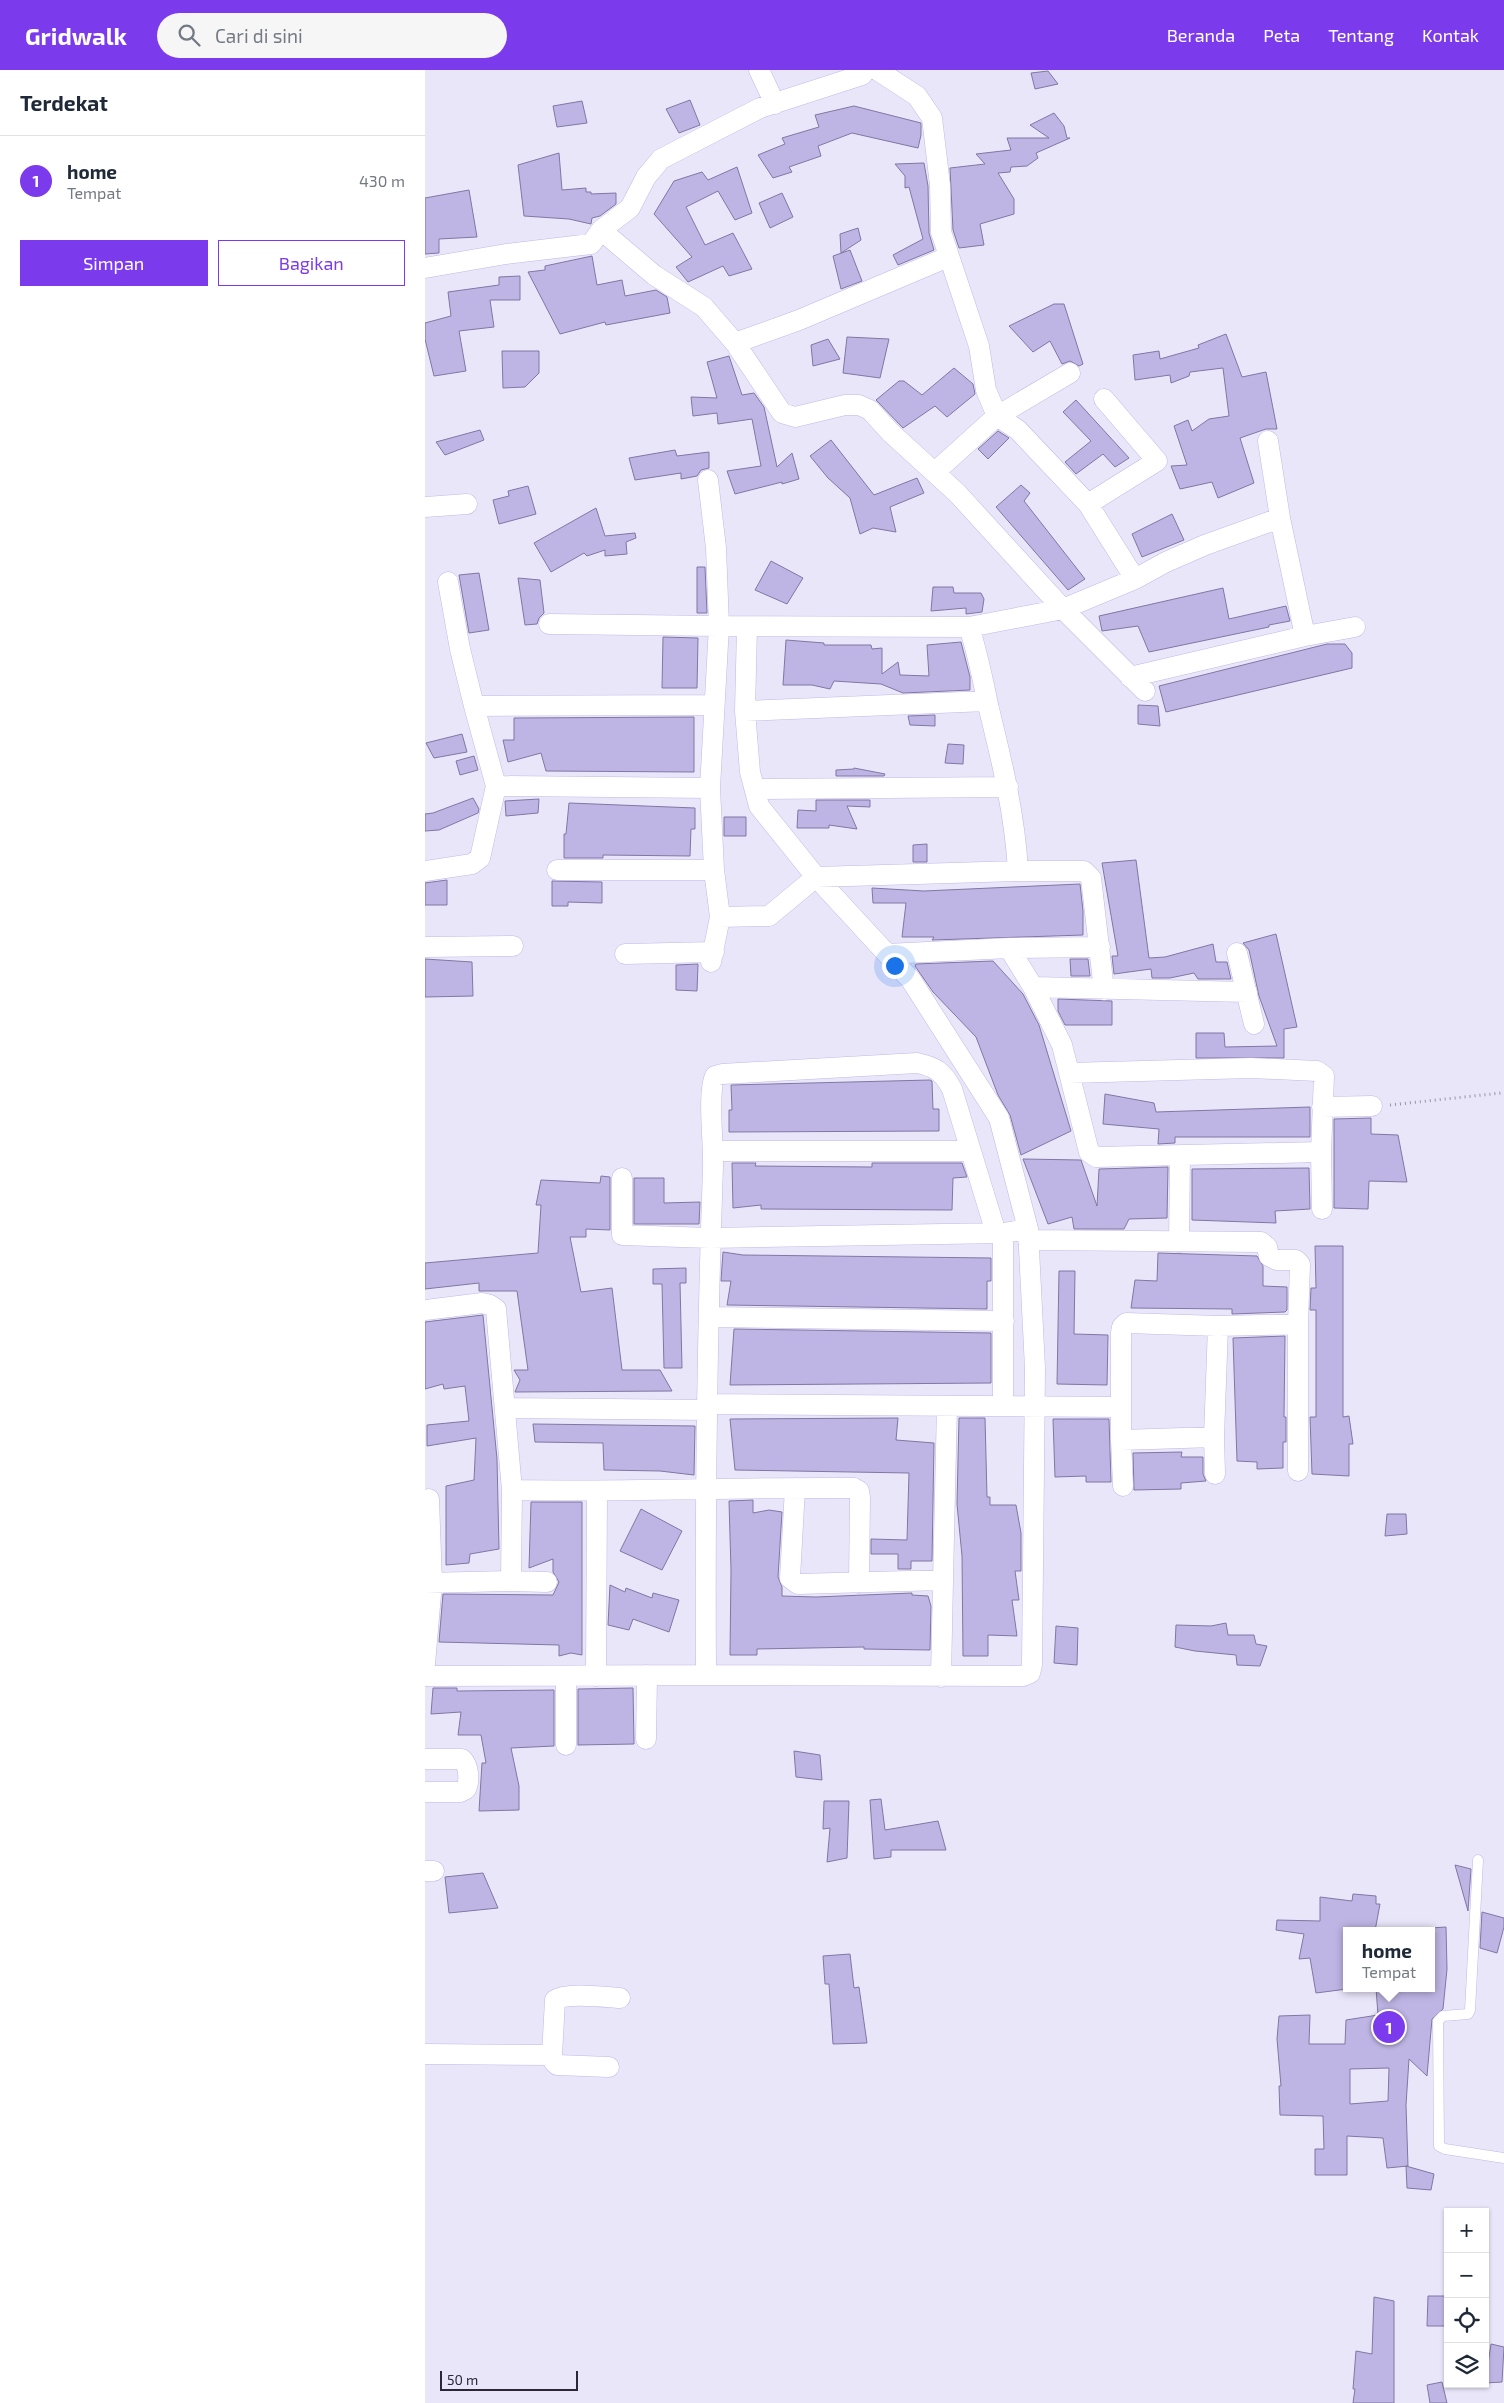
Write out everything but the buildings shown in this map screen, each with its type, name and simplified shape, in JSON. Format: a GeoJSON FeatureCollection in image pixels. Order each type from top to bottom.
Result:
{"type":"FeatureCollection","features":[{"type":"Feature","properties":{"kind":"street"},"geometry":{"type":"LineString","coordinates":[[759,70],[775,104]]}},
{"type":"Feature","properties":{"kind":"street"},"geometry":{"type":"LineString","coordinates":[[425,268],[506,254],[591,244],[601,230],[629,208],[646,177],[661,158],[760,108],[862,75],[866,70]]}},
{"type":"Feature","properties":{"kind":"street"},"geometry":{"type":"LineString","coordinates":[[877,70],[917,96],[932,118],[940,185],[941,232],[979,346],[986,390],[997,416],[1018,430],[1089,504],[1135,579]]}},
{"type":"Feature","properties":{"kind":"street"},"geometry":{"type":"LineString","coordinates":[[601,230],[654,275],[704,307],[735,343],[782,413],[795,417],[845,405],[859,405],[870,410],[890,432],[935,472],[1063,609],[1145,691]]}},
{"type":"Feature","properties":{"kind":"street"},"geometry":{"type":"LineString","coordinates":[[735,343],[799,320],[948,257]]}},
{"type":"Feature","properties":{"kind":"street"},"geometry":{"type":"LineString","coordinates":[[935,472],[997,416],[1070,373]]}},
{"type":"Feature","properties":{"kind":"street"},"geometry":{"type":"LineString","coordinates":[[1089,504],[1157,461],[1104,399]]}},
{"type":"Feature","properties":{"kind":"street"},"geometry":{"type":"LineString","coordinates":[[1268,441],[1280,518],[1305,636]]}},
{"type":"Feature","properties":{"kind":"street"},"geometry":{"type":"LineString","coordinates":[[625,954],[713,957],[720,917],[714,870],[710,788],[719,626],[716,548],[707,480]]}},
{"type":"Feature","properties":{"kind":"street"},"geometry":{"type":"LineString","coordinates":[[425,507],[467,504]]}},
{"type":"Feature","properties":{"kind":"street"},"geometry":{"type":"LineString","coordinates":[[549,624],[747,627],[969,627],[1063,609],[1135,579],[1166,562],[1205,545],[1280,518]]}},
{"type":"Feature","properties":{"kind":"street"},"geometry":{"type":"LineString","coordinates":[[425,871],[472,864],[479,858],[495,786],[459,649],[448,582]]}},
{"type":"Feature","properties":{"kind":"street"},"geometry":{"type":"LineString","coordinates":[[425,1676],[706,1675],[941,1677],[1023,1676],[1031,1673],[1032,1670],[1034,1406],[1033,1325],[1028,1235],[999,1118],[911,980],[817,877],[759,806],[750,772],[745,711],[747,627]]}},
{"type":"Feature","properties":{"kind":"street"},"geometry":{"type":"LineString","coordinates":[[969,627],[977,648],[987,701],[1008,787],[1018,871]]}},
{"type":"Feature","properties":{"kind":"street"},"geometry":{"type":"LineString","coordinates":[[1130,677],[1305,636],[1355,627]]}},
{"type":"Feature","properties":{"kind":"street"},"geometry":{"type":"LineString","coordinates":[[745,711],[987,701]]}},
{"type":"Feature","properties":{"kind":"street"},"geometry":{"type":"LineString","coordinates":[[474,706],[714,706]]}},
{"type":"Feature","properties":{"kind":"street"},"geometry":{"type":"LineString","coordinates":[[495,786],[710,788]]}},
{"type":"Feature","properties":{"kind":"street"},"geometry":{"type":"LineString","coordinates":[[755,789],[1008,787]]}},
{"type":"Feature","properties":{"kind":"street"},"geometry":{"type":"LineString","coordinates":[[557,870],[714,870]]}},
{"type":"Feature","properties":{"kind":"street"},"geometry":{"type":"LineString","coordinates":[[720,917],[769,916],[817,877],[1018,871],[1088,873],[1091,878],[1101,947],[1104,990]]}},
{"type":"Feature","properties":{"kind":"street"},"geometry":{"type":"LineString","coordinates":[[425,947],[513,946]]}},
{"type":"Feature","properties":{"kind":"street"},"geometry":{"type":"LineString","coordinates":[[887,954],[1009,948],[1101,947]]}},
{"type":"Feature","properties":{"kind":"street"},"geometry":{"type":"LineString","coordinates":[[1009,948],[1033,987],[1062,1046],[1089,1152],[1096,1157],[1321,1152]]}},
{"type":"Feature","properties":{"kind":"street"},"geometry":{"type":"LineString","coordinates":[[1237,953],[1254,1024]]}},
{"type":"Feature","properties":{"kind":"street"},"geometry":{"type":"LineString","coordinates":[[1033,987],[1247,992]]}},
{"type":"Feature","properties":{"kind":"street"},"geometry":{"type":"LineString","coordinates":[[706,1675],[705,1488],[714,1151],[712,1087],[715,1076],[722,1074],[917,1064],[933,1066],[943,1073],[952,1089],[969,1151],[999,1233],[1004,1321],[1003,1406]]}},
{"type":"Feature","properties":{"kind":"street"},"geometry":{"type":"LineString","coordinates":[[1069,1073],[1251,1068],[1317,1071],[1324,1076],[1321,1152],[1322,1209]]}},
{"type":"Feature","properties":{"kind":"street"},"geometry":{"type":"LineString","coordinates":[[1322,1107],[1372,1106]]}},
{"type":"Feature","properties":{"kind":"street"},"geometry":{"type":"LineString","coordinates":[[714,1151],[969,1151]]}},
{"type":"Feature","properties":{"kind":"street"},"geometry":{"type":"LineString","coordinates":[[1179,1242],[1180,1156]]}},
{"type":"Feature","properties":{"kind":"street"},"geometry":{"type":"LineString","coordinates":[[622,1178],[622,1235],[711,1238],[999,1233],[1179,1242],[1261,1242],[1267,1247],[1269,1256],[1277,1260],[1296,1260],[1300,1264],[1298,1471]]}},
{"type":"Feature","properties":{"kind":"street"},"geometry":{"type":"LineString","coordinates":[[425,1310],[482,1304],[490,1304],[496,1309],[512,1490],[511,1581]]}},
{"type":"Feature","properties":{"kind":"street"},"geometry":{"type":"LineString","coordinates":[[709,1317],[1004,1321]]}},
{"type":"Feature","properties":{"kind":"street"},"geometry":{"type":"LineString","coordinates":[[1123,1486],[1121,1333],[1126,1323],[1219,1326],[1298,1324]]}},
{"type":"Feature","properties":{"kind":"street"},"geometry":{"type":"LineString","coordinates":[[1215,1474],[1214,1437],[1219,1326]]}},
{"type":"Feature","properties":{"kind":"street"},"geometry":{"type":"LineString","coordinates":[[941,1677],[947,1406]]}},
{"type":"Feature","properties":{"kind":"street"},"geometry":{"type":"LineString","coordinates":[[506,1408],[1121,1407]]}},
{"type":"Feature","properties":{"kind":"street"},"geometry":{"type":"LineString","coordinates":[[1121,1440],[1214,1437]]}},
{"type":"Feature","properties":{"kind":"street"},"geometry":{"type":"LineString","coordinates":[[512,1490],[597,1492],[705,1488],[853,1488],[859,1491],[859,1583]]}},
{"type":"Feature","properties":{"kind":"street"},"geometry":{"type":"LineString","coordinates":[[795,1488],[790,1578],[798,1584],[943,1580]]}},
{"type":"Feature","properties":{"kind":"street"},"geometry":{"type":"LineString","coordinates":[[596,1676],[597,1492]]}},
{"type":"Feature","properties":{"kind":"street"},"geometry":{"type":"LineString","coordinates":[[425,1664],[429,1583],[429,1499]]}},
{"type":"Feature","properties":{"kind":"street"},"geometry":{"type":"LineString","coordinates":[[429,1583],[547,1582]]}},
{"type":"Feature","properties":{"kind":"street"},"geometry":{"type":"LineString","coordinates":[[646,1739],[647,1675]]}},
{"type":"Feature","properties":{"kind":"street"},"geometry":{"type":"LineString","coordinates":[[566,1676],[566,1745]]}},
{"type":"Feature","properties":{"kind":"street"},"geometry":{"type":"LineString","coordinates":[[425,1759],[462,1759],[467,1765],[468,1784],[466,1790],[460,1792],[425,1792]]}},
{"type":"Feature","properties":{"kind":"street"},"geometry":{"type":"LineString","coordinates":[[609,2067],[557,2065],[553,2062],[555,2000],[559,1997],[620,1998]]}},
{"type":"Feature","properties":{"kind":"street"},"geometry":{"type":"LineString","coordinates":[[425,2054],[552,2055]]}},
{"type":"Feature","properties":{"kind":"lane"},"geometry":{"type":"LineString","coordinates":[[1479,1860],[1470,2010],[1468,2014],[1443,2016],[1438,2021],[1439,2146],[1445,2149],[1504,2158]]}},
{"type":"Feature","properties":{"kind":"path"},"geometry":{"type":"LineString","coordinates":[[1372,1106],[1501,1093]]}},
{"type":"Feature","properties":{"kind":"place","name":"home"},"geometry":{"type":"Point","coordinates":[1389,2027]}}]}
